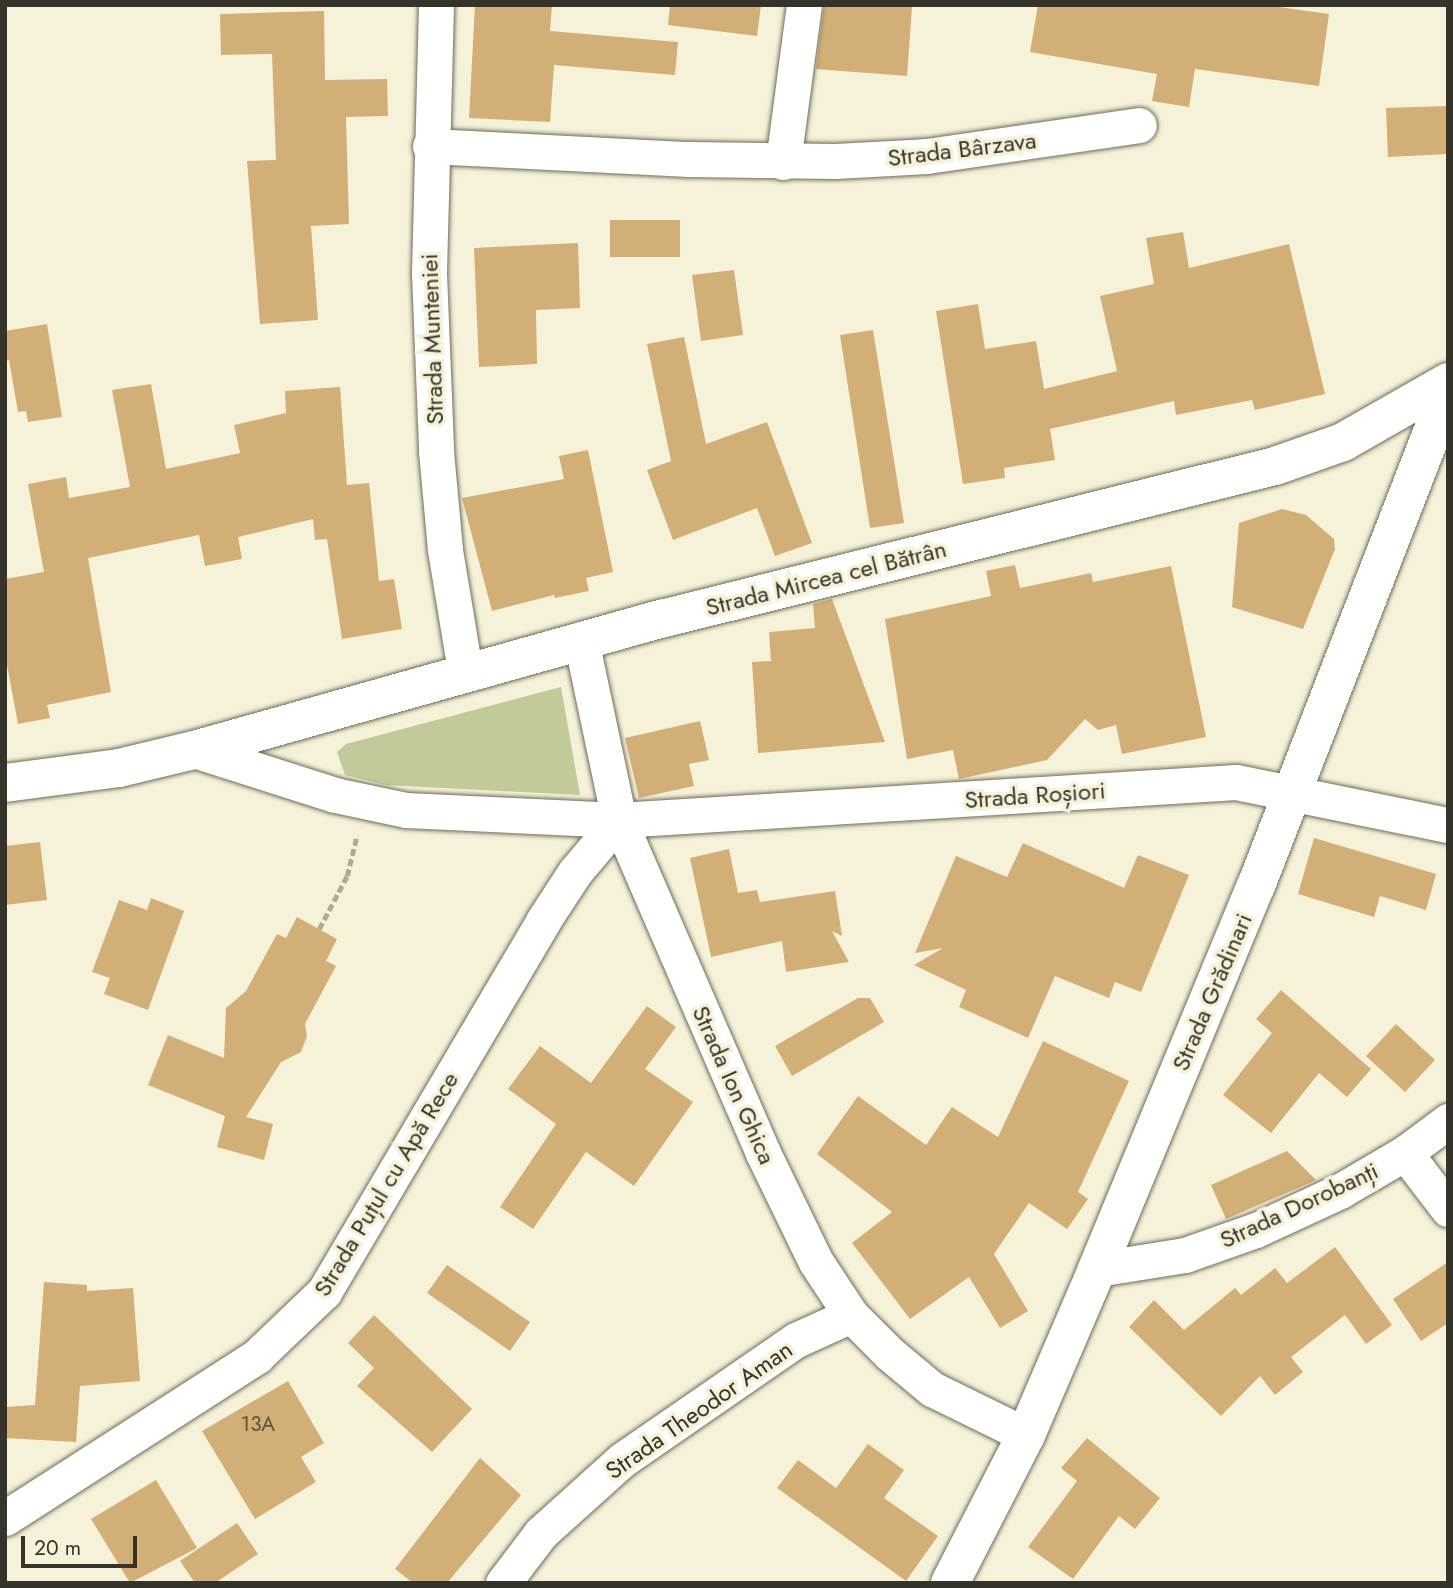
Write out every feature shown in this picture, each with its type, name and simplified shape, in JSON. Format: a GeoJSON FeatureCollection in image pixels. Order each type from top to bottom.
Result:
{"type":"FeatureCollection","features":[{"type":"Feature","properties":{"kind":"street","name":"Strada Munteniei"},"geometry":{"type":"LineString","coordinates":[[436,5],[430,146],[429,273],[436,451],[445,550],[465,671]]}},
{"type":"Feature","properties":{"kind":"street"},"geometry":{"type":"LineString","coordinates":[[783,162],[804,5]]}},
{"type":"Feature","properties":{"kind":"street","name":"Strada Bârzava"},"geometry":{"type":"LineString","coordinates":[[430,146],[783,162],[927,156],[1139,125]]}},
{"type":"Feature","properties":{"kind":"street","name":"Strada Mircea cel Bătrân"},"geometry":{"type":"LineString","coordinates":[[5,783],[119,768],[194,750],[581,640],[1275,466],[1343,442],[1448,382]]}},
{"type":"Feature","properties":{"kind":"street","name":"Strada Grădinari"},"geometry":{"type":"LineString","coordinates":[[950,1583],[1026,1435],[1097,1269],[1292,791],[1448,391]]}},
{"type":"Feature","properties":{"kind":"street","name":"Strada Ion Ghica"},"geometry":{"type":"LineString","coordinates":[[581,640],[619,820],[762,1151],[816,1262],[851,1315],[932,1388],[1026,1435]]}},
{"type":"Feature","properties":{"kind":"street","name":"Strada Mircea cel Bătrân"},"geometry":{"type":"LineString","coordinates":[[194,750],[370,802],[406,810],[619,820]]}},
{"type":"Feature","properties":{"kind":"street","name":"Strada Roșiori"},"geometry":{"type":"LineString","coordinates":[[619,820],[1236,782],[1292,791],[1448,825]]}},
{"type":"Feature","properties":{"kind":"street","name":"Strada Puțul cu Apă Rece"},"geometry":{"type":"LineString","coordinates":[[5,1518],[246,1364],[324,1292],[543,921],[575,872],[619,820]]}},
{"type":"Feature","properties":{"kind":"street","name":"Strada Dorobanți"},"geometry":{"type":"LineString","coordinates":[[1097,1269],[1185,1255],[1256,1230],[1340,1191],[1405,1153],[1448,1121]]}},
{"type":"Feature","properties":{"kind":"street"},"geometry":{"type":"LineString","coordinates":[[1405,1153],[1448,1209]]}},
{"type":"Feature","properties":{"kind":"street","name":"Strada Theodor Aman"},"geometry":{"type":"LineString","coordinates":[[503,1583],[541,1533],[622,1460],[796,1340],[851,1315]]}},
{"type":"Feature","properties":{"kind":"path"},"geometry":{"type":"LineString","coordinates":[[319,929],[347,876],[349,853],[370,802]]}},
{"type":"Feature","properties":{"kind":"green space"},"geometry":{"type":"Polygon","coordinates":[[[561,687],[580,795],[386,785],[345,775],[337,752],[346,744],[561,687]]]}},
{"type":"Feature","properties":{"kind":"building"},"geometry":{"type":"Polygon","coordinates":[[[475,5],[552,5],[550,31],[678,42],[675,75],[554,65],[550,122],[469,118],[475,5]]]}},
{"type":"Feature","properties":{"kind":"building"},"geometry":{"type":"Polygon","coordinates":[[[670,5],[761,5],[757,36],[668,25],[670,5]]]}},
{"type":"Feature","properties":{"kind":"building"},"geometry":{"type":"Polygon","coordinates":[[[824,5],[912,7],[907,76],[816,69],[824,5]]]}},
{"type":"Feature","properties":{"kind":"building"},"geometry":{"type":"Polygon","coordinates":[[[1038,5],[1265,5],[1329,14],[1319,86],[1195,69],[1189,107],[1152,101],[1157,74],[1030,52],[1038,5]]]}},
{"type":"Feature","properties":{"kind":"building"},"geometry":{"type":"Polygon","coordinates":[[[324,11],[325,80],[387,79],[388,116],[346,117],[349,224],[311,226],[318,320],[260,324],[247,161],[276,160],[272,54],[221,55],[220,14],[324,11]]]}},
{"type":"Feature","properties":{"kind":"building"},"geometry":{"type":"Polygon","coordinates":[[[1448,106],[1448,154],[1388,157],[1386,108],[1448,106]]]}},
{"type":"Feature","properties":{"kind":"building"},"geometry":{"type":"Polygon","coordinates":[[[610,220],[680,220],[680,257],[610,257],[610,220]]]}},
{"type":"Feature","properties":{"kind":"building"},"geometry":{"type":"Polygon","coordinates":[[[1183,232],[1189,268],[1289,244],[1325,394],[1255,410],[1252,400],[1176,415],[1174,401],[1050,429],[1055,460],[1004,468],[1005,478],[963,484],[936,311],[978,304],[985,349],[1036,341],[1044,389],[1117,371],[1100,296],[1154,284],[1146,238],[1183,232]]]}},
{"type":"Feature","properties":{"kind":"building"},"geometry":{"type":"Polygon","coordinates":[[[578,243],[580,308],[536,310],[537,364],[479,367],[474,248],[578,243]]]}},
{"type":"Feature","properties":{"kind":"building"},"geometry":{"type":"Polygon","coordinates":[[[734,270],[743,335],[701,341],[692,275],[734,270]]]}},
{"type":"Feature","properties":{"kind":"building"},"geometry":{"type":"Polygon","coordinates":[[[47,324],[62,417],[28,422],[26,411],[18,412],[9,360],[5,361],[5,331],[47,324]]]}},
{"type":"Feature","properties":{"kind":"building"},"geometry":{"type":"Polygon","coordinates":[[[873,330],[904,523],[870,528],[840,335],[873,330]]]}},
{"type":"Feature","properties":{"kind":"building"},"geometry":{"type":"Polygon","coordinates":[[[684,337],[706,444],[767,422],[812,543],[775,556],[757,508],[673,540],[647,470],[671,461],[647,344],[684,337]]]}},
{"type":"Feature","properties":{"kind":"building"},"geometry":{"type":"Polygon","coordinates":[[[151,384],[166,469],[240,453],[234,425],[286,413],[285,391],[340,387],[347,485],[369,483],[379,581],[394,579],[402,629],[342,639],[327,539],[315,540],[313,519],[238,537],[242,559],[205,566],[199,535],[88,558],[111,692],[47,705],[50,718],[18,724],[5,654],[5,579],[44,572],[28,484],[66,477],[69,498],[130,487],[112,390],[151,384]]]}},
{"type":"Feature","properties":{"kind":"building"},"geometry":{"type":"Polygon","coordinates":[[[588,450],[613,572],[586,578],[589,591],[555,598],[554,595],[492,611],[462,498],[564,479],[559,456],[588,450]]]}},
{"type":"Feature","properties":{"kind":"building"},"geometry":{"type":"Polygon","coordinates":[[[1282,509],[1306,515],[1334,539],[1335,549],[1303,629],[1232,607],[1239,523],[1282,509]]]}},
{"type":"Feature","properties":{"kind":"building"},"geometry":{"type":"Polygon","coordinates":[[[1015,565],[1020,588],[1091,573],[1093,582],[1171,566],[1206,737],[1122,754],[1116,725],[1098,730],[1085,719],[1047,760],[959,779],[953,750],[907,759],[885,619],[991,596],[986,571],[1015,565]]]}},
{"type":"Feature","properties":{"kind":"building"},"geometry":{"type":"Polygon","coordinates":[[[832,599],[885,742],[758,753],[752,662],[771,661],[769,632],[815,628],[813,604],[832,599]]]}},
{"type":"Feature","properties":{"kind":"building"},"geometry":{"type":"Polygon","coordinates":[[[700,721],[709,760],[689,764],[694,786],[639,798],[625,738],[700,721]]]}},
{"type":"Feature","properties":{"kind":"building"},"geometry":{"type":"Polygon","coordinates":[[[1314,838],[1436,874],[1426,910],[1380,896],[1374,917],[1298,894],[1314,838]]]}},
{"type":"Feature","properties":{"kind":"building"},"geometry":{"type":"Polygon","coordinates":[[[40,842],[47,900],[5,905],[5,846],[40,842]]]}},
{"type":"Feature","properties":{"kind":"building"},"geometry":{"type":"Polygon","coordinates":[[[1023,843],[1124,888],[1138,855],[1189,875],[1141,992],[1115,982],[1109,998],[1055,976],[1028,1038],[959,1007],[966,990],[914,965],[943,948],[915,953],[956,856],[1007,877],[1023,843]]]}},
{"type":"Feature","properties":{"kind":"building"},"geometry":{"type":"Polygon","coordinates":[[[729,849],[738,893],[757,890],[760,902],[835,891],[842,936],[832,931],[849,962],[786,972],[782,941],[711,957],[690,858],[729,849]]]}},
{"type":"Feature","properties":{"kind":"building"},"geometry":{"type":"Polygon","coordinates":[[[151,898],[184,911],[148,1010],[104,994],[110,978],[92,972],[119,900],[147,910],[151,898]]]}},
{"type":"Feature","properties":{"kind":"building"},"geometry":{"type":"Polygon","coordinates":[[[297,917],[337,939],[326,961],[336,966],[305,1024],[307,1036],[301,1052],[281,1062],[246,1117],[273,1124],[264,1160],[217,1147],[225,1116],[148,1085],[168,1035],[224,1058],[226,1008],[246,991],[277,934],[286,938],[297,917]]]}},
{"type":"Feature","properties":{"kind":"building"},"geometry":{"type":"Polygon","coordinates":[[[1281,990],[1371,1069],[1347,1097],[1319,1073],[1271,1133],[1223,1095],[1272,1033],[1256,1019],[1281,990]]]}},
{"type":"Feature","properties":{"kind":"building"},"geometry":{"type":"Polygon","coordinates":[[[858,998],[870,998],[884,1022],[792,1076],[775,1046],[858,998]]]}},
{"type":"Feature","properties":{"kind":"building"},"geometry":{"type":"Polygon","coordinates":[[[647,1006],[676,1027],[645,1069],[693,1102],[634,1186],[586,1152],[533,1229],[500,1207],[556,1124],[508,1089],[540,1046],[591,1083],[647,1006]]]}},
{"type":"Feature","properties":{"kind":"building"},"geometry":{"type":"Polygon","coordinates":[[[1396,1024],[1435,1060],[1405,1092],[1366,1056],[1396,1024]]]}},
{"type":"Feature","properties":{"kind":"building"},"geometry":{"type":"Polygon","coordinates":[[[1043,1041],[1129,1081],[1078,1192],[1088,1199],[1067,1229],[1029,1203],[994,1254],[1028,1311],[1000,1328],[969,1277],[910,1319],[852,1243],[892,1212],[817,1154],[858,1096],[926,1145],[952,1107],[998,1137],[1043,1041]]]}},
{"type":"Feature","properties":{"kind":"building"},"geometry":{"type":"Polygon","coordinates":[[[1287,1151],[1316,1180],[1226,1219],[1211,1185],[1287,1151]]]}},
{"type":"Feature","properties":{"kind":"building"},"geometry":{"type":"Polygon","coordinates":[[[1335,1247],[1392,1325],[1366,1344],[1345,1315],[1291,1357],[1303,1372],[1275,1395],[1260,1376],[1221,1416],[1129,1327],[1154,1300],[1184,1330],[1235,1288],[1241,1295],[1275,1268],[1287,1283],[1335,1247]]]}},
{"type":"Feature","properties":{"kind":"building"},"geometry":{"type":"Polygon","coordinates":[[[1448,1262],[1448,1323],[1421,1341],[1393,1299],[1448,1262]]]}},
{"type":"Feature","properties":{"kind":"building"},"geometry":{"type":"Polygon","coordinates":[[[447,1265],[530,1322],[510,1351],[427,1293],[447,1265]]]}},
{"type":"Feature","properties":{"kind":"building"},"geometry":{"type":"Polygon","coordinates":[[[44,1282],[87,1285],[87,1291],[133,1288],[140,1381],[80,1386],[76,1442],[5,1438],[5,1407],[35,1405],[44,1282]]]}},
{"type":"Feature","properties":{"kind":"building"},"geometry":{"type":"Polygon","coordinates":[[[374,1315],[472,1409],[432,1452],[357,1386],[374,1368],[348,1343],[374,1315]]]}},
{"type":"Feature","properties":{"kind":"building"},"geometry":{"type":"Polygon","coordinates":[[[288,1381],[324,1443],[301,1457],[316,1482],[255,1519],[202,1431],[288,1381]]]}},
{"type":"Feature","properties":{"kind":"building"},"geometry":{"type":"Polygon","coordinates":[[[1087,1438],[1160,1498],[1135,1529],[1119,1516],[1073,1579],[1028,1547],[1077,1481],[1061,1468],[1087,1438]]]}},
{"type":"Feature","properties":{"kind":"building"},"geometry":{"type":"Polygon","coordinates":[[[868,1444],[904,1470],[884,1498],[938,1536],[906,1581],[777,1488],[798,1460],[836,1488],[868,1444]]]}},
{"type":"Feature","properties":{"kind":"building"},"geometry":{"type":"Polygon","coordinates":[[[480,1458],[521,1495],[447,1583],[413,1583],[395,1569],[480,1458]]]}},
{"type":"Feature","properties":{"kind":"building"},"geometry":{"type":"Polygon","coordinates":[[[156,1480],[197,1548],[130,1583],[91,1519],[156,1480]]]}},
{"type":"Feature","properties":{"kind":"building"},"geometry":{"type":"Polygon","coordinates":[[[237,1523],[258,1554],[215,1583],[195,1583],[180,1561],[237,1523]]]}}]}
